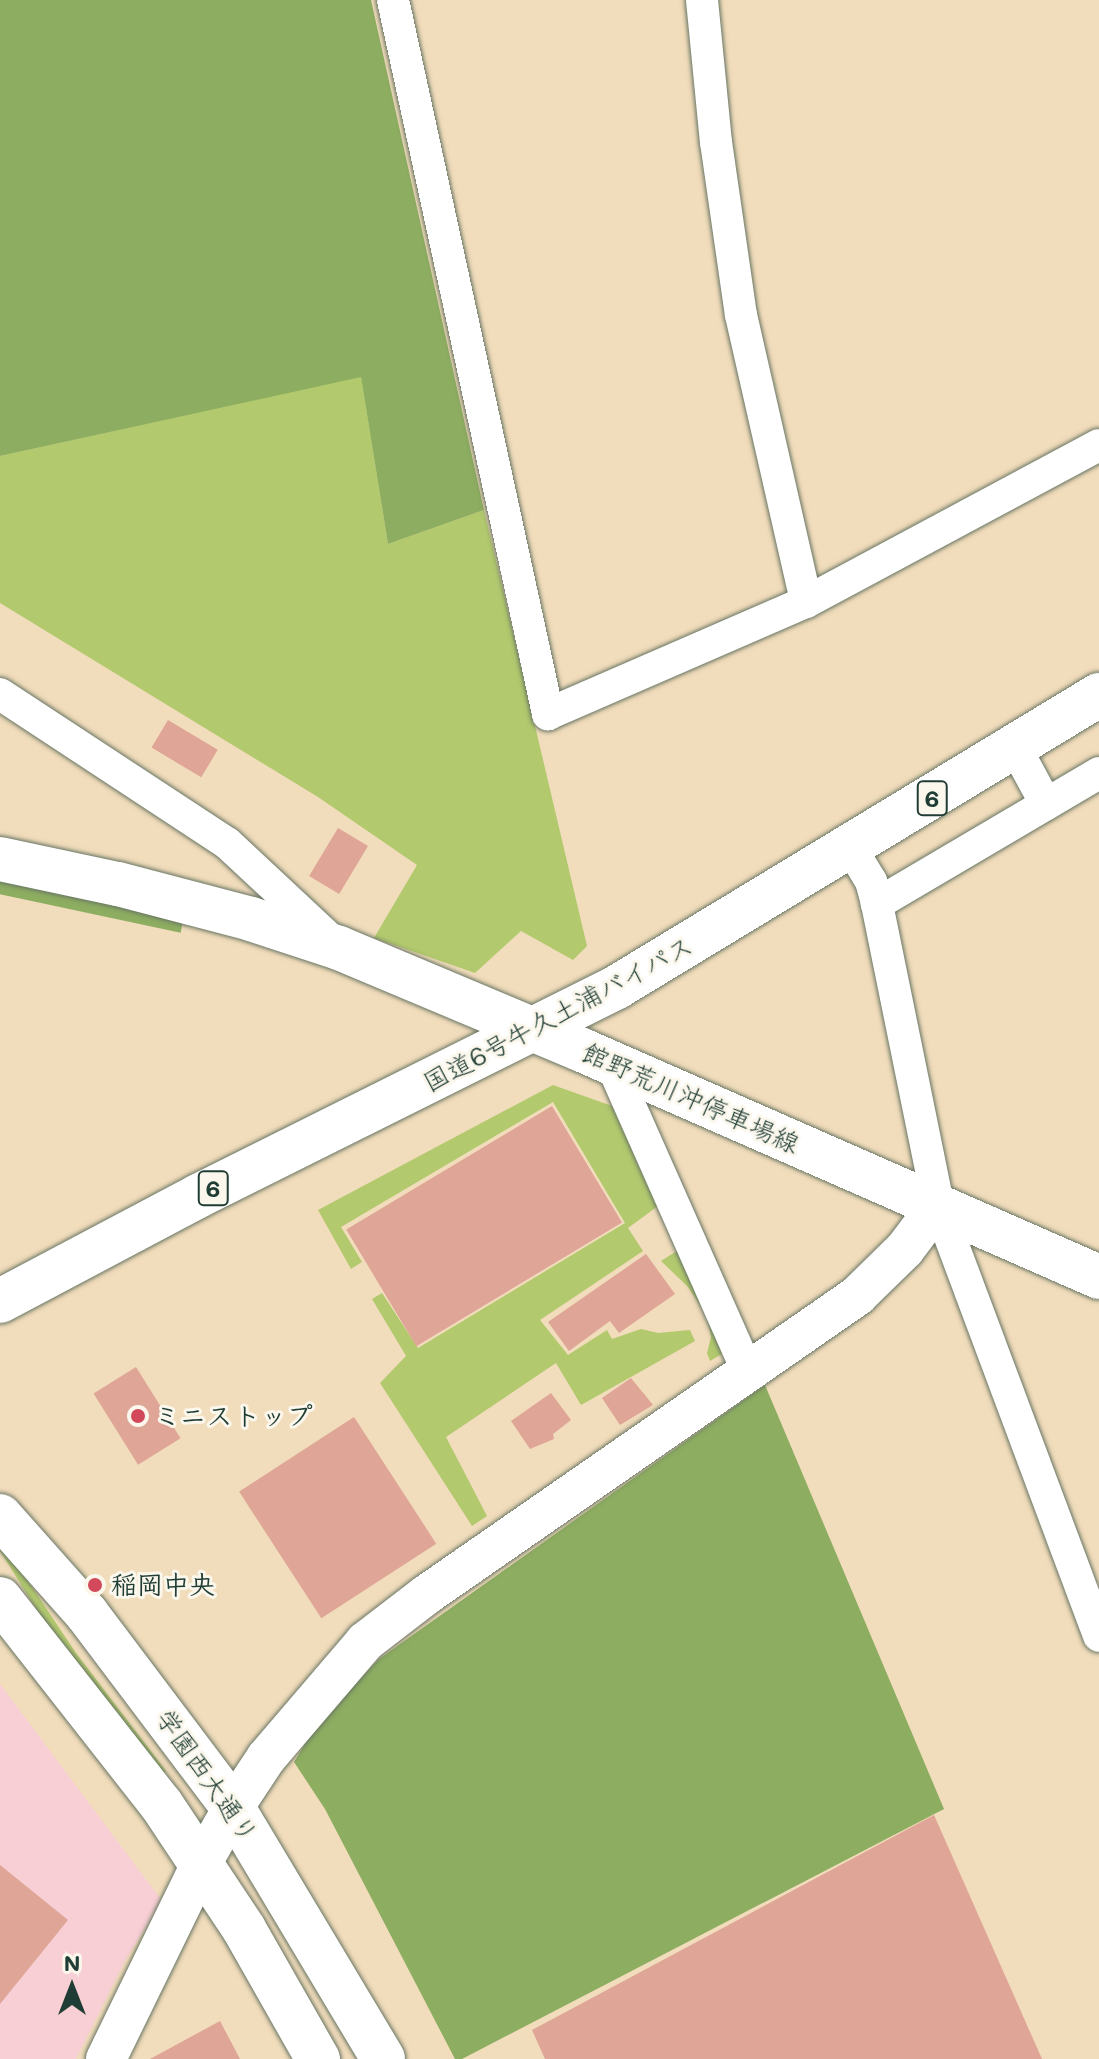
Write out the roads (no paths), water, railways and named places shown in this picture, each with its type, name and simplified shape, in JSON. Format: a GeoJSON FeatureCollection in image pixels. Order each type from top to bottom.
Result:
{"type":"FeatureCollection","features":[{"type":"Feature","properties":{"kind":"main road","name":"国道6号牛久土浦バイパス"},"geometry":{"type":"LineString","coordinates":[[0,1301],[198,1196],[617,987],[1099,695]]}},
{"type":"Feature","properties":{"kind":"main road","name":"館野荒川沖停車場線"},"geometry":{"type":"LineString","coordinates":[[0,859],[236,915],[339,948],[536,1030],[1099,1277]]}},
{"type":"Feature","properties":{"kind":"main road","name":"学園西大通り"},"geometry":{"type":"LineString","coordinates":[[0,1516],[87,1614],[233,1808],[383,2059]]}},
{"type":"Feature","properties":{"kind":"main road","name":"学園西大通り"},"geometry":{"type":"LineString","coordinates":[[0,1599],[161,1804],[244,1929],[318,2059]]}},
{"type":"Feature","properties":{"kind":"street"},"geometry":{"type":"LineString","coordinates":[[393,0],[548,714],[806,602],[1099,445]]}},
{"type":"Feature","properties":{"kind":"street"},"geometry":{"type":"LineString","coordinates":[[702,0],[716,142],[741,315],[806,602]]}},
{"type":"Feature","properties":{"kind":"street"},"geometry":{"type":"LineString","coordinates":[[0,694],[227,843],[339,948]]}},
{"type":"Feature","properties":{"kind":"street"},"geometry":{"type":"LineString","coordinates":[[1015,747],[1046,804]]}},
{"type":"Feature","properties":{"kind":"street"},"geometry":{"type":"LineString","coordinates":[[877,904],[1099,773]]}},
{"type":"Feature","properties":{"kind":"street"},"geometry":{"type":"LineString","coordinates":[[851,848],[871,881],[877,904],[938,1205],[1087,1570],[1099,1636]]}},
{"type":"Feature","properties":{"kind":"street"},"geometry":{"type":"LineString","coordinates":[[611,1063],[748,1372]]}},
{"type":"Feature","properties":{"kind":"street"},"geometry":{"type":"LineString","coordinates":[[106,2059],[201,1864],[233,1808],[266,1758],[365,1642],[426,1595],[857,1296],[905,1249],[938,1205]]}},
{"type":"Feature","properties":{"kind":"place","name":"ミニストップ"},"geometry":{"type":"Point","coordinates":[138,1416]}},
{"type":"Feature","properties":{"kind":"place","name":"稲岡中央"},"geometry":{"type":"Point","coordinates":[95,1585]}}]}
